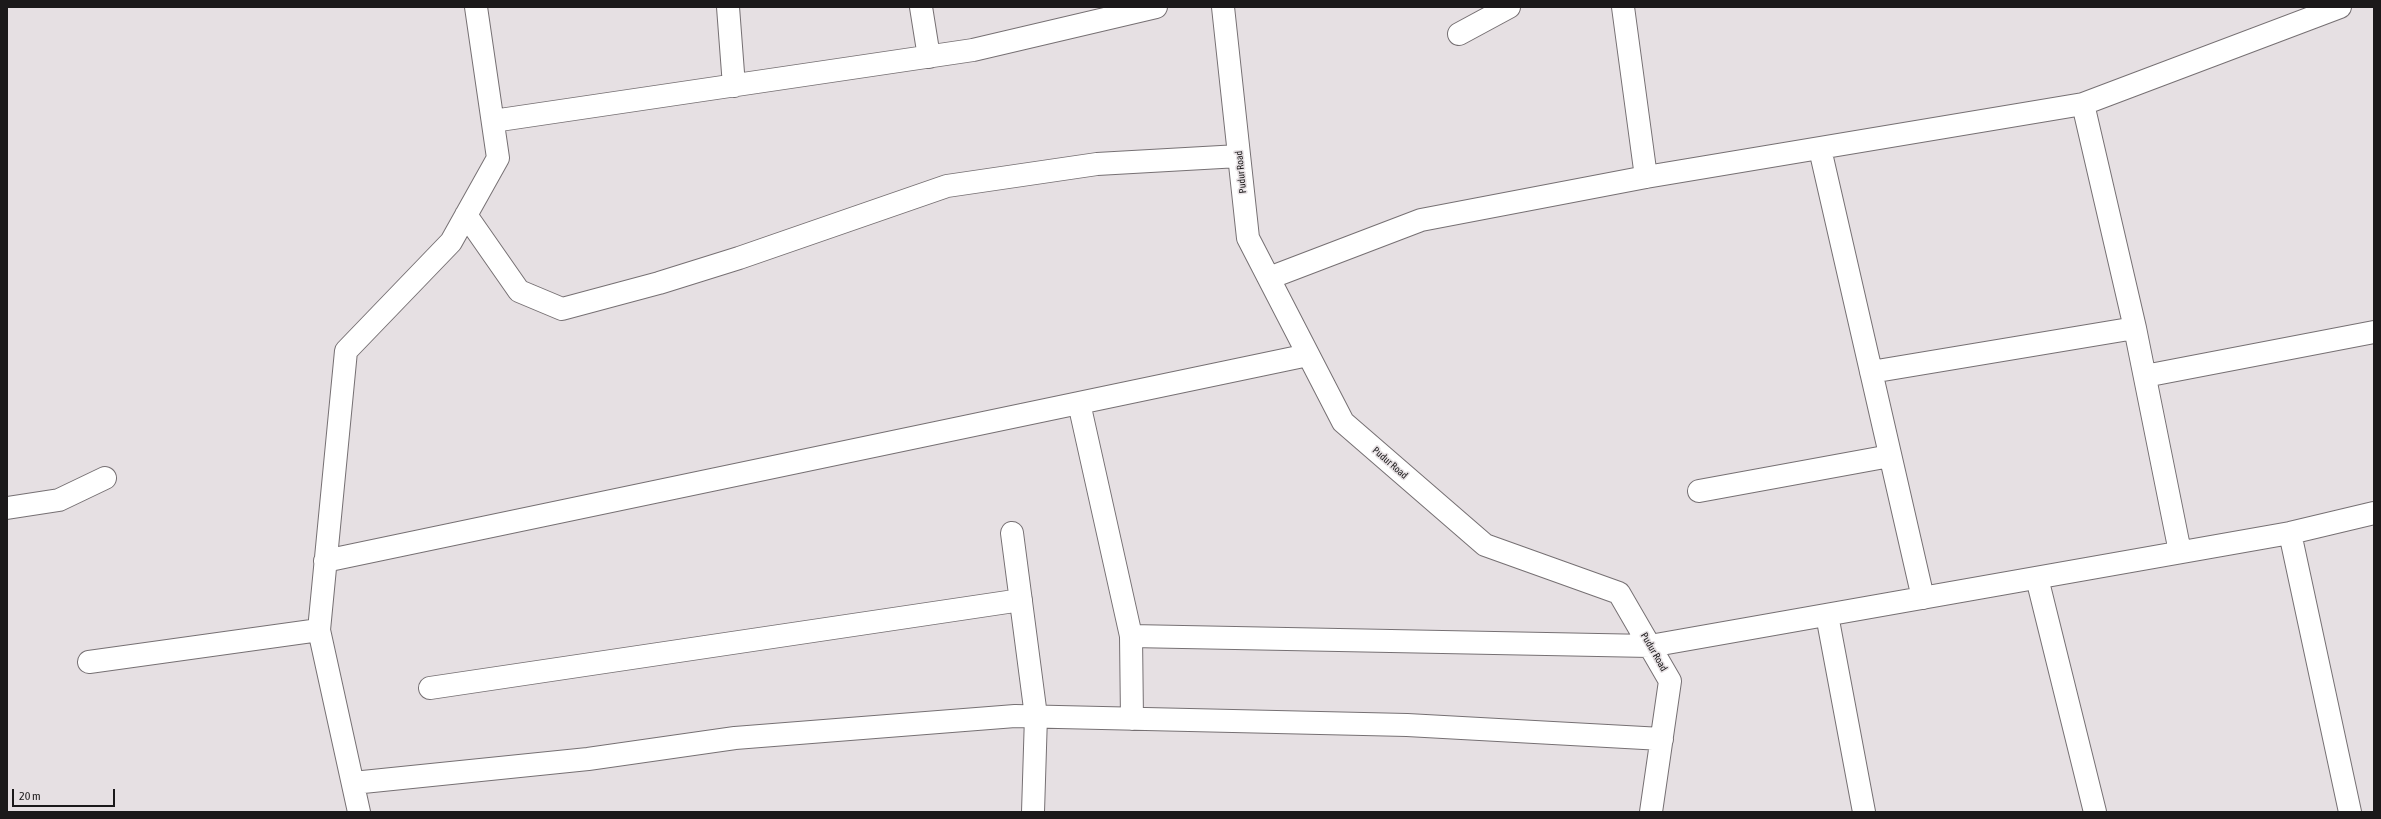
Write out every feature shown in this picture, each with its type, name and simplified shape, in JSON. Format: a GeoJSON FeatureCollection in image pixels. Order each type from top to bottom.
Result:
{"type":"FeatureCollection","features":[{"type":"Feature","properties":{"kind":"street"},"geometry":{"type":"LineString","coordinates":[[359,812],[319,630],[346,351],[451,242],[498,158],[476,7]]}},
{"type":"Feature","properties":{"kind":"street"},"geometry":{"type":"LineString","coordinates":[[728,7],[734,86]]}},
{"type":"Feature","properties":{"kind":"street"},"geometry":{"type":"LineString","coordinates":[[921,7],[929,57]]}},
{"type":"Feature","properties":{"kind":"street"},"geometry":{"type":"LineString","coordinates":[[493,121],[973,50],[1156,7]]}},
{"type":"Feature","properties":{"kind":"street","name":"Pudur Road"},"geometry":{"type":"LineString","coordinates":[[1223,7],[1248,238],[1343,422],[1485,544],[1619,593],[1670,681],[1651,812]]}},
{"type":"Feature","properties":{"kind":"street"},"geometry":{"type":"LineString","coordinates":[[1459,34],[1509,7]]}},
{"type":"Feature","properties":{"kind":"street"},"geometry":{"type":"LineString","coordinates":[[1623,7],[1646,177]]}},
{"type":"Feature","properties":{"kind":"street"},"geometry":{"type":"LineString","coordinates":[[1269,278],[1421,220],[1646,177],[2083,104],[2340,7]]}},
{"type":"Feature","properties":{"kind":"street"},"geometry":{"type":"LineString","coordinates":[[2083,104],[2135,328],[2180,552]]}},
{"type":"Feature","properties":{"kind":"street"},"geometry":{"type":"LineString","coordinates":[[1820,149],[1923,598]]}},
{"type":"Feature","properties":{"kind":"street"},"geometry":{"type":"LineString","coordinates":[[466,215],[519,291],[562,309],[702,269],[947,186],[1097,164],[1239,156]]}},
{"type":"Feature","properties":{"kind":"street"},"geometry":{"type":"LineString","coordinates":[[1871,372],[2135,328]]}},
{"type":"Feature","properties":{"kind":"street"},"geometry":{"type":"LineString","coordinates":[[2145,376],[2374,332]]}},
{"type":"Feature","properties":{"kind":"street"},"geometry":{"type":"LineString","coordinates":[[325,561],[1308,355]]}},
{"type":"Feature","properties":{"kind":"street"},"geometry":{"type":"LineString","coordinates":[[1079,403],[1131,636],[1132,719]]}},
{"type":"Feature","properties":{"kind":"street"},"geometry":{"type":"LineString","coordinates":[[1699,491],[1890,456]]}},
{"type":"Feature","properties":{"kind":"street"},"geometry":{"type":"LineString","coordinates":[[7,508],[59,500],[105,478]]}},
{"type":"Feature","properties":{"kind":"street"},"geometry":{"type":"LineString","coordinates":[[1131,636],[1650,646],[2290,533],[2374,513]]}},
{"type":"Feature","properties":{"kind":"street"},"geometry":{"type":"LineString","coordinates":[[1012,533],[1036,716],[1033,812]]}},
{"type":"Feature","properties":{"kind":"street"},"geometry":{"type":"LineString","coordinates":[[2290,533],[2350,812]]}},
{"type":"Feature","properties":{"kind":"street"},"geometry":{"type":"LineString","coordinates":[[2037,578],[2094,812]]}},
{"type":"Feature","properties":{"kind":"street"},"geometry":{"type":"LineString","coordinates":[[430,688],[1021,600]]}},
{"type":"Feature","properties":{"kind":"street"},"geometry":{"type":"LineString","coordinates":[[1827,615],[1864,812]]}},
{"type":"Feature","properties":{"kind":"street"},"geometry":{"type":"LineString","coordinates":[[89,662],[319,630]]}},
{"type":"Feature","properties":{"kind":"street"},"geometry":{"type":"LineString","coordinates":[[353,783],[588,759],[735,738],[1015,716],[1407,725],[1662,739]]}}]}
